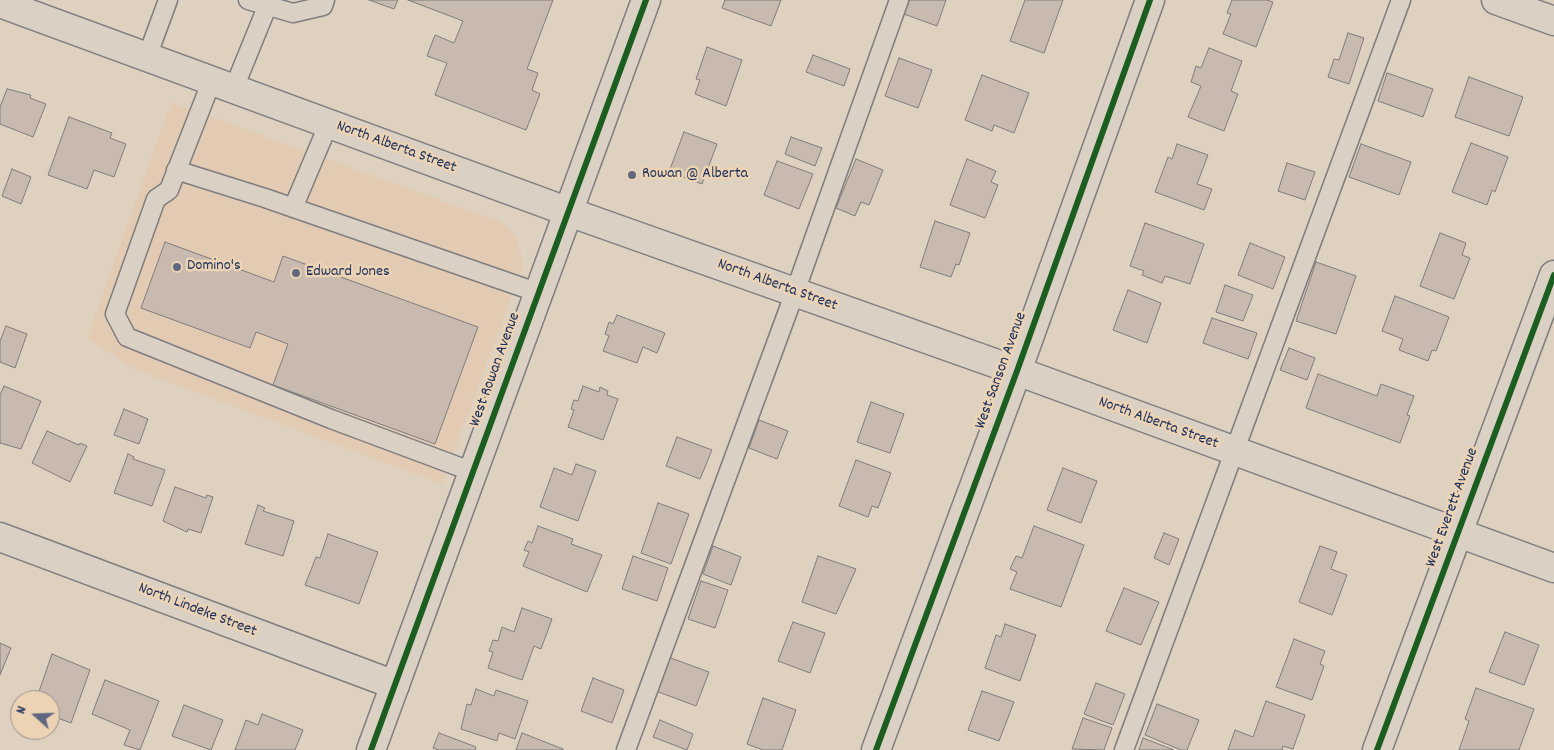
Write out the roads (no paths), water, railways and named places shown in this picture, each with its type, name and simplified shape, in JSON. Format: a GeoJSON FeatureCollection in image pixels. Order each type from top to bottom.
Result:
{"type":"FeatureCollection","features":[{"type":"Feature","properties":{"kind":"street","name":"West Rowan Avenue"},"geometry":{"type":"LineString","coordinates":[[371,750],[646,0]]}},
{"type":"Feature","properties":{"kind":"street","name":"West Sanson Avenue"},"geometry":{"type":"LineString","coordinates":[[876,750],[1017,371],[1150,0]]}},
{"type":"Feature","properties":{"kind":"street"},"geometry":{"type":"LineString","coordinates":[[1496,0],[1554,21]]}},
{"type":"Feature","properties":{"kind":"street","name":"North Alberta Street"},"geometry":{"type":"LineString","coordinates":[[0,3],[569,212],[1017,371],[1554,568]]}},
{"type":"Feature","properties":{"kind":"street","name":"West Everett Avenue"},"geometry":{"type":"LineString","coordinates":[[1377,750],[1554,275]]}},
{"type":"Feature","properties":{"kind":"street","name":"North Lindeke Street"},"geometry":{"type":"LineString","coordinates":[[0,537],[395,685]]}},
{"type":"Feature","properties":{"kind":"lane"},"geometry":{"type":"LineString","coordinates":[[147,57],[168,0]]}},
{"type":"Feature","properties":{"kind":"lane"},"geometry":{"type":"LineString","coordinates":[[248,0],[293,13],[323,6],[325,0]]}},
{"type":"Feature","properties":{"kind":"lane"},"geometry":{"type":"LineString","coordinates":[[626,750],[795,292],[898,0]]}},
{"type":"Feature","properties":{"kind":"lane"},"geometry":{"type":"LineString","coordinates":[[1124,750],[1400,0]]}},
{"type":"Feature","properties":{"kind":"lane"},"geometry":{"type":"LineString","coordinates":[[267,7],[176,170],[169,190],[156,199],[115,314],[127,337],[331,419],[473,472]]}},
{"type":"Feature","properties":{"kind":"lane"},"geometry":{"type":"LineString","coordinates":[[293,208],[329,123]]}},
{"type":"Feature","properties":{"kind":"lane"},"geometry":{"type":"LineString","coordinates":[[176,170],[293,208],[539,293]]}},
{"type":"Feature","properties":{"kind":"place","name":"Rowan @ Alberta"},"geometry":{"type":"Point","coordinates":[632,175]}},
{"type":"Feature","properties":{"kind":"place","name":"Domino's"},"geometry":{"type":"Point","coordinates":[177,267]}},
{"type":"Feature","properties":{"kind":"place","name":"Edward Jones"},"geometry":{"type":"Point","coordinates":[296,273]}}]}
